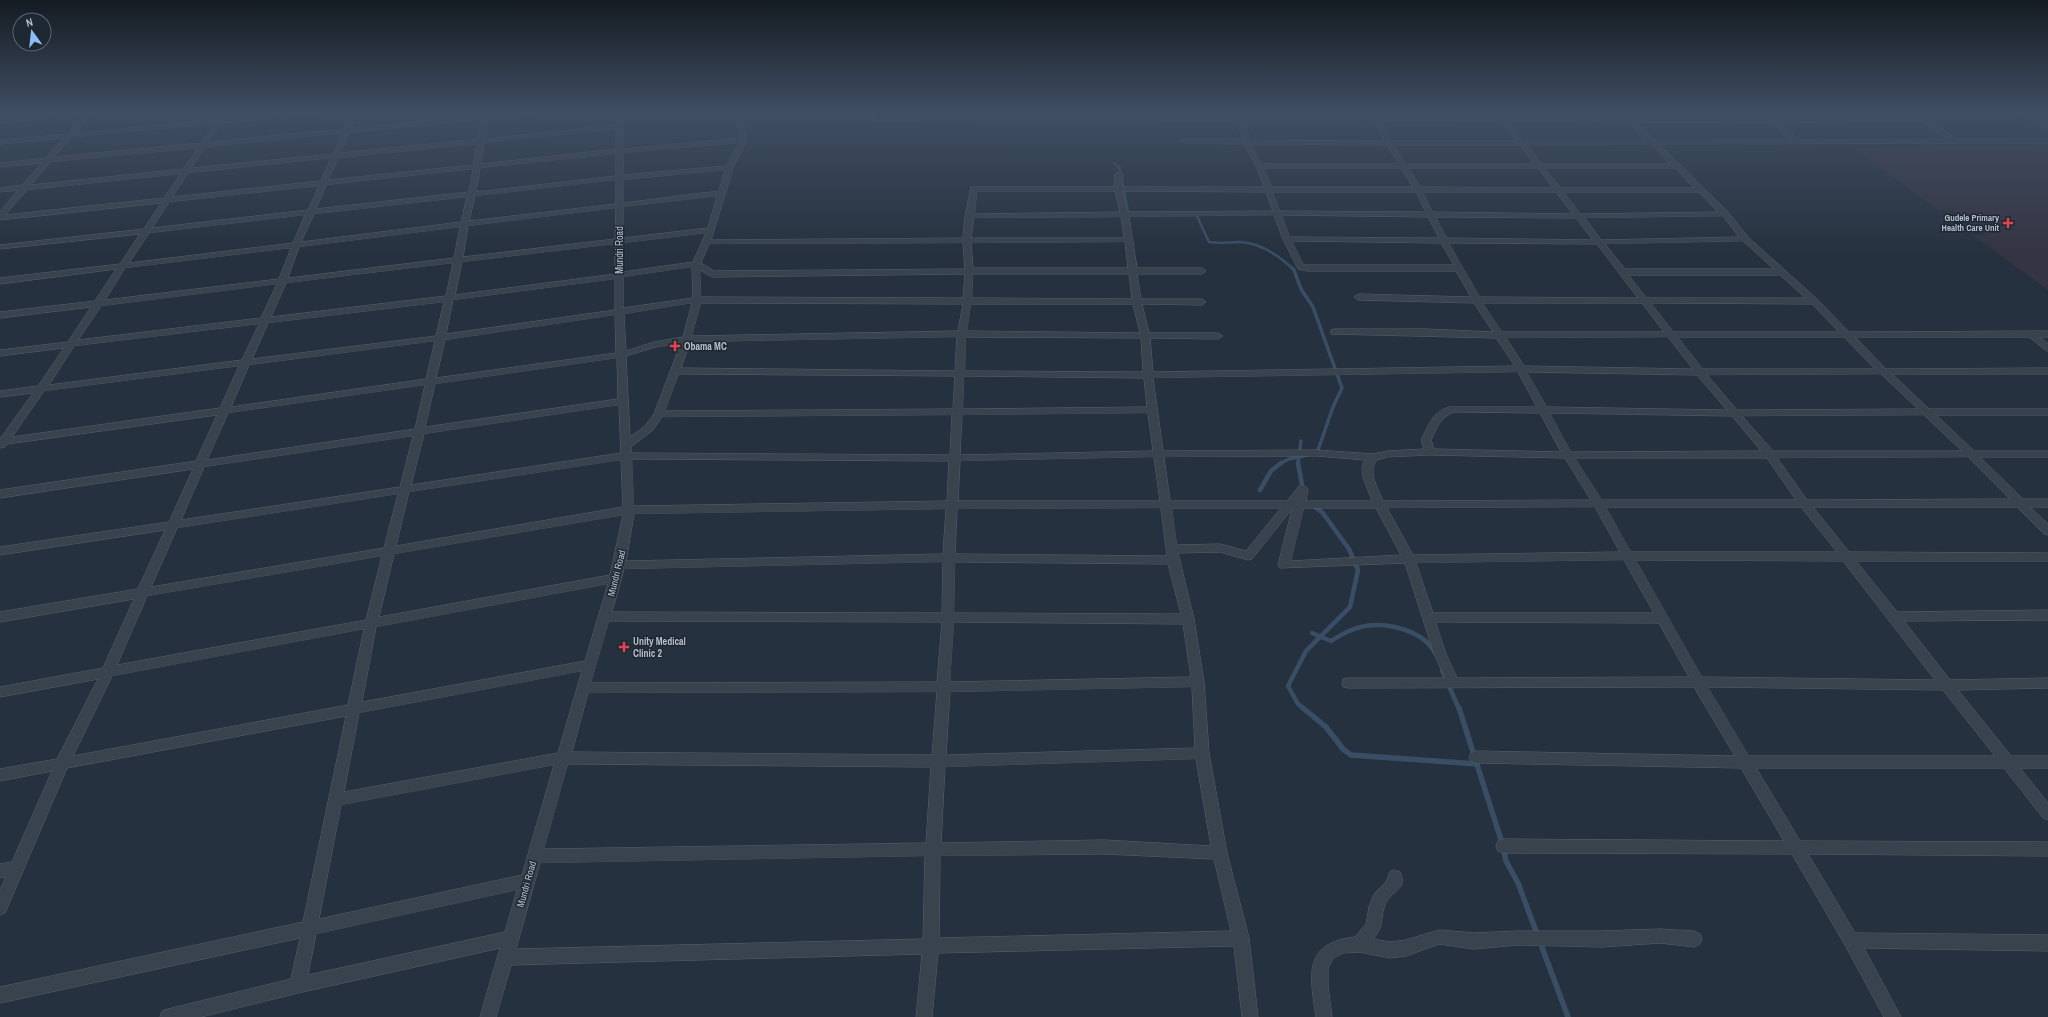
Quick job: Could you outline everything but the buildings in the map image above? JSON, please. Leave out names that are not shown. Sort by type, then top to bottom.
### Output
[{"type":"street","points":[[0,166],[62,159]]},
{"type":"street","points":[[1,444],[72,344],[96,303],[193,159]]},
{"type":"street","points":[[0,190],[297,159]]},
{"type":"street","points":[[0,908],[62,763],[108,672],[142,593],[201,464],[244,363],[282,282],[296,245],[335,159]]},
{"type":"street","points":[[298,985],[371,623],[419,432],[458,261],[464,225],[472,194],[477,159]]},
{"type":"street","points":[[0,217],[535,159]]},
{"type":"street","name":"Mundri Road","points":[[488,1017],[619,566],[630,510],[619,312],[618,178],[619,159]]},
{"type":"street","points":[[626,451],[649,428],[659,414],[675,371],[697,300],[696,264],[704,242],[711,230],[721,193],[734,159]]},
{"type":"street","points":[[1256,159],[1287,239],[1298,263],[1307,268],[1459,268]]},
{"type":"street","points":[[1400,159],[1418,188],[1429,213],[1477,300],[1501,335],[1543,412],[1599,504],[1698,682],[1851,940],[1893,1017]]},
{"type":"street","points":[[1535,159],[1700,372],[1770,455],[1804,504],[2048,814]]},
{"type":"street","points":[[1670,159],[1725,214],[1745,239],[1814,301],[1883,371],[2022,503],[2048,531]]},
{"type":"street","points":[[0,217],[26,188],[47,161]]},
{"type":"street","points":[[1260,166],[1677,166]]},
{"type":"street","points":[[0,247],[671,172],[730,168]]},
{"type":"street","points":[[1119,174],[1118,190],[1125,215],[1137,302],[1145,335],[1148,375],[1172,554],[1188,619],[1198,682],[1202,753],[1220,853],[1241,938],[1250,1017]]},
{"type":"street","points":[[924,1017],[931,944],[933,849],[948,618],[949,558],[953,505],[954,458],[962,334],[968,302],[969,271],[967,241],[974,189],[1118,190],[1418,188],[1558,191],[1700,190]]},
{"type":"street","points":[[0,280],[619,207],[721,193]]},
{"type":"street","points":[[970,216],[1277,213],[1429,213],[1579,216],[1725,214]]},
{"type":"street","points":[[0,316],[96,303],[711,230]]},
{"type":"street","points":[[1287,239],[1443,239],[1598,242],[1745,239]]},
{"type":"street","points":[[704,242],[1129,240]]},
{"type":"street","points":[[0,353],[449,298],[619,276],[696,264],[712,274],[969,271],[1202,271]]},
{"type":"street","points":[[1622,272],[1781,272]]},
{"type":"street","points":[[1358,297],[1477,300],[1643,299],[1814,301]]},
{"type":"street","points":[[0,394],[440,338],[697,300],[1202,302]]},
{"type":"street","points":[[1334,332],[1426,332],[1501,335],[2048,334]]},
{"type":"street","points":[[1,444],[224,410],[621,355],[654,345],[686,339],[962,334],[1218,336]]},
{"type":"street","points":[[2031,334],[2048,349]]},
{"type":"street","points":[[675,371],[1148,375],[1521,370],[1700,372],[2048,371]]},
{"type":"street","points":[[0,494],[623,401]]},
{"type":"street","points":[[1430,452],[1426,440],[1437,416],[1444,411],[1453,409],[1543,412],[1734,413],[2048,412]]},
{"type":"street","points":[[659,414],[1153,410]]},
{"type":"street","points":[[0,551],[405,489],[626,451],[954,458],[1317,453],[1373,457],[1388,454],[1430,452],[1568,455],[2048,454]]},
{"type":"street","points":[[1373,457],[1367,465],[1367,472],[1379,504],[1409,558],[1440,654],[1454,684]]},
{"type":"street","points":[[619,566],[1172,554],[1222,548],[1237,550],[1248,556],[1303,489],[1284,565],[1409,558],[1628,556],[1847,558],[2048,557]]},
{"type":"street","points":[[0,617],[390,552],[630,510],[953,505],[1166,506],[1379,504],[2048,503]]},
{"type":"street","points":[[0,692],[615,578]]},
{"type":"street","points":[[1893,617],[2048,615]]},
{"type":"street","points":[[604,616],[1188,619]]},
{"type":"street","points":[[1428,617],[1663,618]]},
{"type":"street","points":[[0,775],[590,665]]},
{"type":"street","points":[[584,688],[943,687],[1198,682]]},
{"type":"street","points":[[1348,684],[1698,682],[1947,685],[2048,683]]},
{"type":"street","points":[[336,800],[563,758],[939,761],[1202,753]]},
{"type":"street","points":[[1476,757],[1746,762],[2048,762]]},
{"type":"street","points":[[1504,846],[2048,849]]},
{"type":"street","points":[[535,856],[1104,847],[1220,853]]},
{"type":"street","points":[[0,871],[18,868]]},
{"type":"street","points":[[1359,944],[1374,927],[1374,918],[1378,910],[1379,901],[1382,895],[1391,890],[1394,885],[1395,877]]},
{"type":"street","points":[[0,995],[527,881]]},
{"type":"street","points":[[1324,1017],[1320,987],[1320,967],[1327,953],[1341,946],[1359,944],[1390,950],[1406,948],[1439,937],[1474,941],[1518,938],[1602,939],[1660,936],[1694,939]]},
{"type":"street","points":[[168,1017],[298,985],[511,938]]},
{"type":"street","points":[[505,957],[931,944],[1241,938]]},
{"type":"street","points":[[1851,940],[2048,943]]},
{"type":"shaded area","name":"Gudele Primary Health Care Unit","points":[[1870,159],[2048,159],[2048,290],[1972,235],[1986,235],[1951,210],[1938,210]]},
{"type":"waterway","points":[[1114,163],[1119,167],[1128,212],[1133,214]]},
{"type":"waterway","points":[[1194,214],[1196,214],[1209,242],[1240,242],[1262,247],[1275,254],[1292,268]]},
{"type":"waterway","points":[[1292,268],[1301,289],[1313,307],[1342,388],[1333,407],[1317,453],[1299,457]]},
{"type":"waterway","points":[[1299,457],[1301,441]]},
{"type":"waterway","points":[[1281,463],[1299,457]]},
{"type":"waterway","points":[[1298,463],[1299,457]]},
{"type":"waterway","points":[[1260,490],[1271,471],[1281,463]]},
{"type":"waterway","points":[[1298,463],[1303,490]]},
{"type":"waterway","points":[[1312,505],[1322,512],[1349,549],[1358,570],[1350,607],[1320,637]]},
{"type":"waterway","points":[[1320,637],[1331,641],[1356,628],[1384,625],[1414,634],[1430,645],[1435,653]]},
{"type":"waterway","points":[[1312,633],[1320,637]]},
{"type":"waterway","points":[[1304,709],[1298,704],[1288,686],[1306,651],[1320,637]]},
{"type":"waterway","points":[[1442,670],[1459,709]]},
{"type":"waterway","points":[[1303,708],[1326,727],[1343,749],[1351,755],[1477,764]]},
{"type":"waterway","points":[[1459,708],[1477,764]]},
{"type":"waterway","points":[[1477,764],[1503,846],[1506,861],[1518,883],[1568,1017]]},
{"type":"place","name":"Gudele Primary Health Care Unit","points":[[2008,223]]},
{"type":"place","name":"Obama MC","points":[[675,346]]},
{"type":"place","name":"Unity Medical Clinic 2","points":[[624,647]]}]
